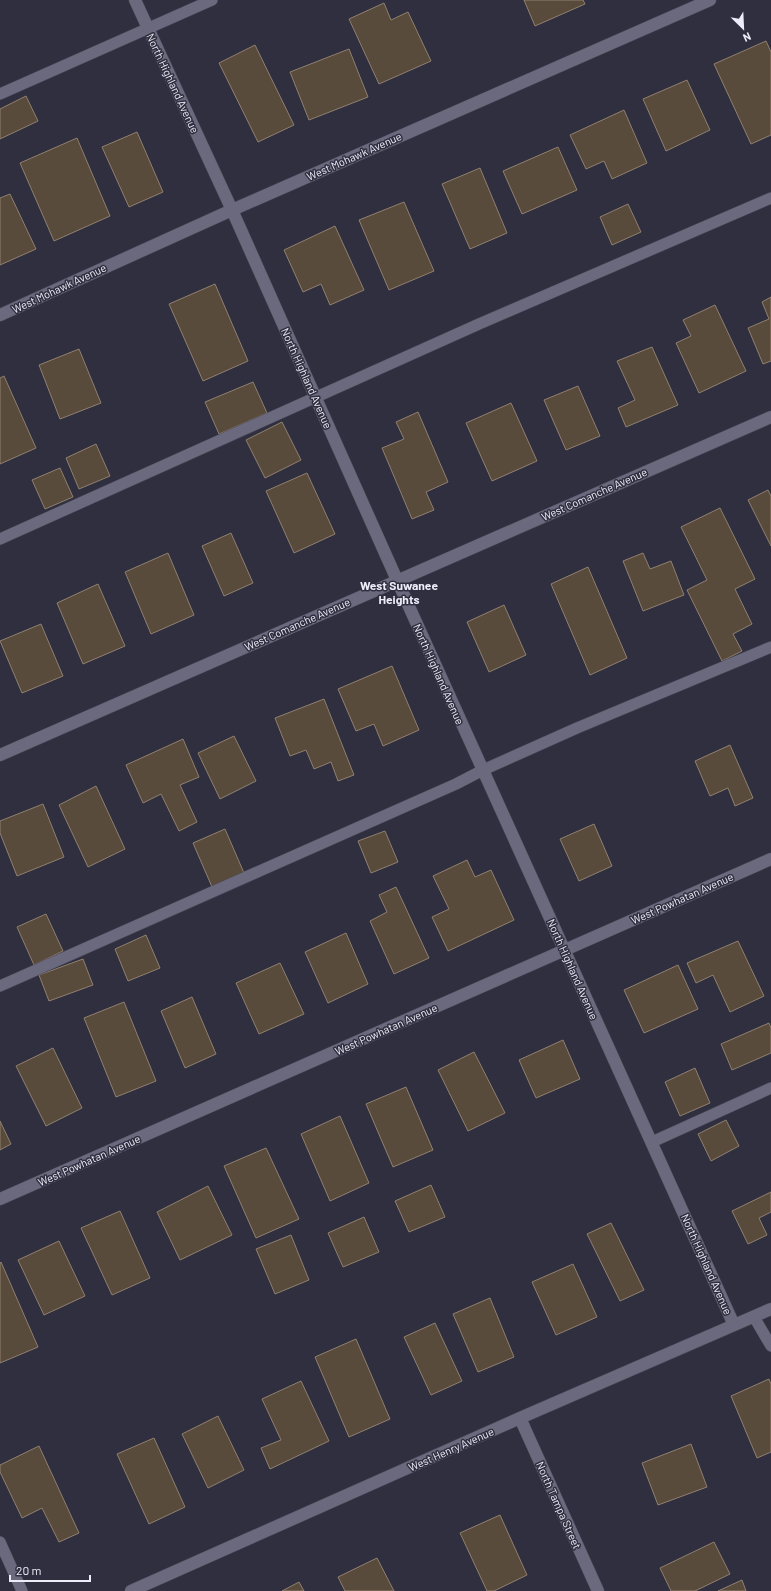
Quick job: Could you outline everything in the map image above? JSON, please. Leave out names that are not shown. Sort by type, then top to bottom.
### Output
[{"type":"street","name":"North Highland Avenue","points":[[135,0],[232,210],[397,580],[734,1325]]},
{"type":"street","name":"West Mohawk Avenue","points":[[0,315],[232,210],[710,0]]},
{"type":"street","name":"West Comanche Avenue","points":[[0,755],[771,417]]},
{"type":"street","name":"West Powhatan Avenue","points":[[0,1199],[771,859]]},
{"type":"street","name":"West Henry Avenue","points":[[131,1591],[520,1418],[771,1309]]},
{"type":"street","name":"North Tampa Street","points":[[520,1418],[598,1591]]},
{"type":"lane","points":[[0,94],[212,0]]},
{"type":"lane","points":[[0,539],[479,324],[771,198]]},
{"type":"lane","points":[[0,986],[449,787],[483,770],[577,728],[771,647]]},
{"type":"lane","points":[[652,1142],[771,1088]]},
{"type":"lane","points":[[754,1316],[771,1346]]},
{"type":"lane","points":[[0,1544],[22,1591]]},
{"type":"building","points":[[524,0],[583,0],[585,4],[535,26]]},
{"type":"building","points":[[384,3],[391,20],[408,12],[431,61],[379,84],[349,19]]},
{"type":"building","points":[[766,41],[771,52],[771,135],[751,144],[714,64]]},
{"type":"building","points":[[255,45],[294,125],[258,142],[219,63]]},
{"type":"building","points":[[349,49],[368,97],[309,120],[290,72]]},
{"type":"building","points":[[687,80],[710,130],[666,151],[643,99]]},
{"type":"building","points":[[26,96],[38,121],[0,139],[0,109]]},
{"type":"building","points":[[624,110],[647,163],[612,179],[604,161],[586,169],[570,135]]},
{"type":"building","points":[[137,132],[163,192],[129,207],[102,147]]},
{"type":"building","points":[[77,138],[110,216],[54,241],[20,163]]},
{"type":"building","points":[[558,147],[577,190],[522,214],[503,171]]},
{"type":"building","points":[[480,168],[507,233],[470,249],[442,184]]},
{"type":"building","points":[[10,194],[36,249],[0,265],[0,198]]},
{"type":"building","points":[[404,202],[434,271],[389,290],[359,220]]},
{"type":"building","points":[[628,204],[641,232],[612,245],[600,217]]},
{"type":"building","points":[[335,226],[364,290],[330,305],[321,284],[303,292],[284,250]]},
{"type":"building","points":[[215,284],[248,361],[203,381],[169,304]]},
{"type":"building","points":[[771,297],[771,361],[763,364],[748,328],[769,319],[762,302]]},
{"type":"building","points":[[715,305],[746,371],[699,393],[676,343],[691,336],[683,320]]},
{"type":"building","points":[[652,347],[678,405],[626,427],[618,408],[635,400],[617,361]]},
{"type":"building","points":[[79,349],[101,403],[60,419],[39,365]]},
{"type":"building","points":[[4,376],[36,448],[0,464],[0,378]]},
{"type":"building","points":[[253,382],[267,413],[219,434],[205,402]]},
{"type":"building","points":[[578,386],[600,436],[566,450],[544,400]]},
{"type":"building","points":[[511,403],[537,461],[492,481],[466,423]]},
{"type":"building","points":[[418,412],[448,482],[426,492],[434,510],[412,519],[382,448],[404,439],[396,422]]},
{"type":"building","points":[[282,422],[301,460],[265,478],[246,440]]},
{"type":"building","points":[[96,444],[110,476],[79,489],[66,458]]},
{"type":"building","points":[[60,468],[73,497],[45,509],[32,480]]},
{"type":"building","points":[[307,473],[335,534],[294,553],[266,491]]},
{"type":"building","points":[[768,490],[771,496],[771,546],[748,500]]},
{"type":"building","points":[[720,508],[755,579],[735,589],[752,624],[733,634],[742,651],[722,661],[687,590],[707,580],[681,527]]},
{"type":"building","points":[[231,533],[253,583],[224,596],[202,546]]},
{"type":"building","points":[[168,553],[194,615],[151,634],[125,572]]},
{"type":"building","points":[[643,553],[650,569],[671,561],[684,595],[643,611],[623,561]]},
{"type":"building","points":[[588,567],[627,658],[590,675],[551,584]]},
{"type":"building","points":[[98,584],[125,646],[83,664],[57,603]]},
{"type":"building","points":[[504,605],[526,655],[489,672],[467,622]]},
{"type":"building","points":[[41,624],[63,676],[22,693],[0,641]]},
{"type":"building","points":[[392,666],[419,730],[383,746],[374,724],[356,731],[338,689]]},
{"type":"building","points":[[324,699],[354,775],[338,781],[331,762],[314,769],[306,750],[290,756],[275,718]]},
{"type":"building","points":[[234,736],[256,781],[220,799],[198,753]]},
{"type":"building","points":[[183,739],[199,777],[180,785],[197,822],[179,831],[161,794],[143,803],[126,765]]},
{"type":"building","points":[[730,745],[753,798],[735,806],[728,788],[710,796],[695,761]]},
{"type":"building","points":[[96,786],[125,849],[88,867],[59,805]]},
{"type":"building","points":[[43,804],[64,857],[17,876],[0,833],[0,821]]},
{"type":"building","points":[[594,824],[612,866],[579,881],[560,839]]},
{"type":"building","points":[[225,829],[244,873],[212,887],[193,843]]},
{"type":"building","points":[[385,831],[398,862],[371,873],[358,841]]},
{"type":"building","points":[[467,860],[475,877],[491,870],[514,920],[448,951],[432,917],[449,909],[433,876]]},
{"type":"building","points":[[396,887],[429,958],[394,974],[370,921],[387,912],[379,895]]},
{"type":"building","points":[[46,914],[63,951],[34,965],[17,927]]},
{"type":"building","points":[[346,933],[368,984],[328,1003],[305,952]]},
{"type":"building","points":[[146,935],[160,968],[128,981],[115,949]]},
{"type":"building","points":[[738,941],[764,996],[730,1012],[713,975],[696,983],[687,963]]},
{"type":"building","points":[[83,959],[93,985],[49,1001],[39,975]]},
{"type":"building","points":[[280,963],[304,1014],[259,1034],[236,983]]},
{"type":"building","points":[[678,965],[698,1009],[644,1033],[624,990]]},
{"type":"building","points":[[192,997],[216,1054],[185,1068],[161,1011]]},
{"type":"building","points":[[124,1002],[156,1081],[116,1097],[84,1018]]},
{"type":"building","points":[[769,1023],[771,1028],[771,1053],[732,1070],[721,1044]]},
{"type":"building","points":[[563,1040],[580,1079],[536,1098],[519,1060]]},
{"type":"building","points":[[53,1048],[82,1108],[46,1126],[16,1066]]},
{"type":"building","points":[[474,1052],[505,1113],[468,1131],[438,1070]]},
{"type":"building","points":[[695,1068],[710,1103],[680,1116],[665,1082]]},
{"type":"building","points":[[406,1087],[433,1150],[393,1167],[366,1104]]},
{"type":"building","points":[[340,1116],[369,1183],[330,1201],[301,1134]]},
{"type":"building","points":[[726,1120],[739,1146],[711,1161],[698,1134]]},
{"type":"building","points":[[0,1121],[11,1144],[0,1150]]},
{"type":"building","points":[[266,1148],[299,1219],[256,1238],[224,1166]]},
{"type":"building","points":[[431,1185],[445,1217],[409,1232],[395,1201]]},
{"type":"building","points":[[208,1186],[232,1235],[180,1260],[157,1212]]},
{"type":"building","points":[[771,1192],[771,1212],[759,1218],[767,1235],[748,1244],[732,1211]]},
{"type":"building","points":[[120,1211],[150,1278],[112,1295],[81,1228]]},
{"type":"building","points":[[364,1217],[379,1252],[343,1267],[328,1233]]},
{"type":"building","points":[[611,1223],[644,1290],[620,1301],[587,1234]]},
{"type":"building","points":[[291,1235],[309,1280],[275,1294],[256,1249]]},
{"type":"building","points":[[59,1241],[85,1296],[44,1315],[18,1260]]},
{"type":"building","points":[[1,1262],[38,1347],[0,1363],[0,1263]]},
{"type":"building","points":[[573,1264],[597,1317],[556,1335],[532,1282]]},
{"type":"building","points":[[490,1298],[514,1357],[478,1372],[453,1314]]},
{"type":"building","points":[[435,1323],[462,1381],[431,1395],[404,1337]]},
{"type":"building","points":[[356,1339],[390,1419],[349,1437],[315,1357]]},
{"type":"building","points":[[769,1379],[771,1384],[771,1452],[757,1458],[731,1396]]},
{"type":"building","points":[[301,1381],[329,1441],[270,1469],[261,1448],[281,1440],[262,1399]]},
{"type":"building","points":[[218,1416],[244,1470],[208,1488],[182,1434]]},
{"type":"building","points":[[154,1438],[185,1507],[149,1524],[117,1454]]},
{"type":"building","points":[[691,1444],[707,1487],[658,1505],[642,1463]]},
{"type":"building","points":[[39,1446],[79,1533],[59,1542],[42,1508],[22,1518],[0,1472],[0,1465]]},
{"type":"building","points":[[500,1515],[527,1575],[494,1591],[487,1591],[460,1533]]},
{"type":"building","points":[[714,1542],[730,1574],[695,1591],[671,1591],[660,1568]]},
{"type":"building","points":[[377,1558],[394,1591],[345,1591],[338,1577]]},
{"type":"building","points":[[742,1580],[746,1591],[718,1591]]},
{"type":"building","points":[[299,1582],[304,1591],[282,1591]]},
{"type":"district","name":"West Suwanee Heights","points":[[399,592]]}]
